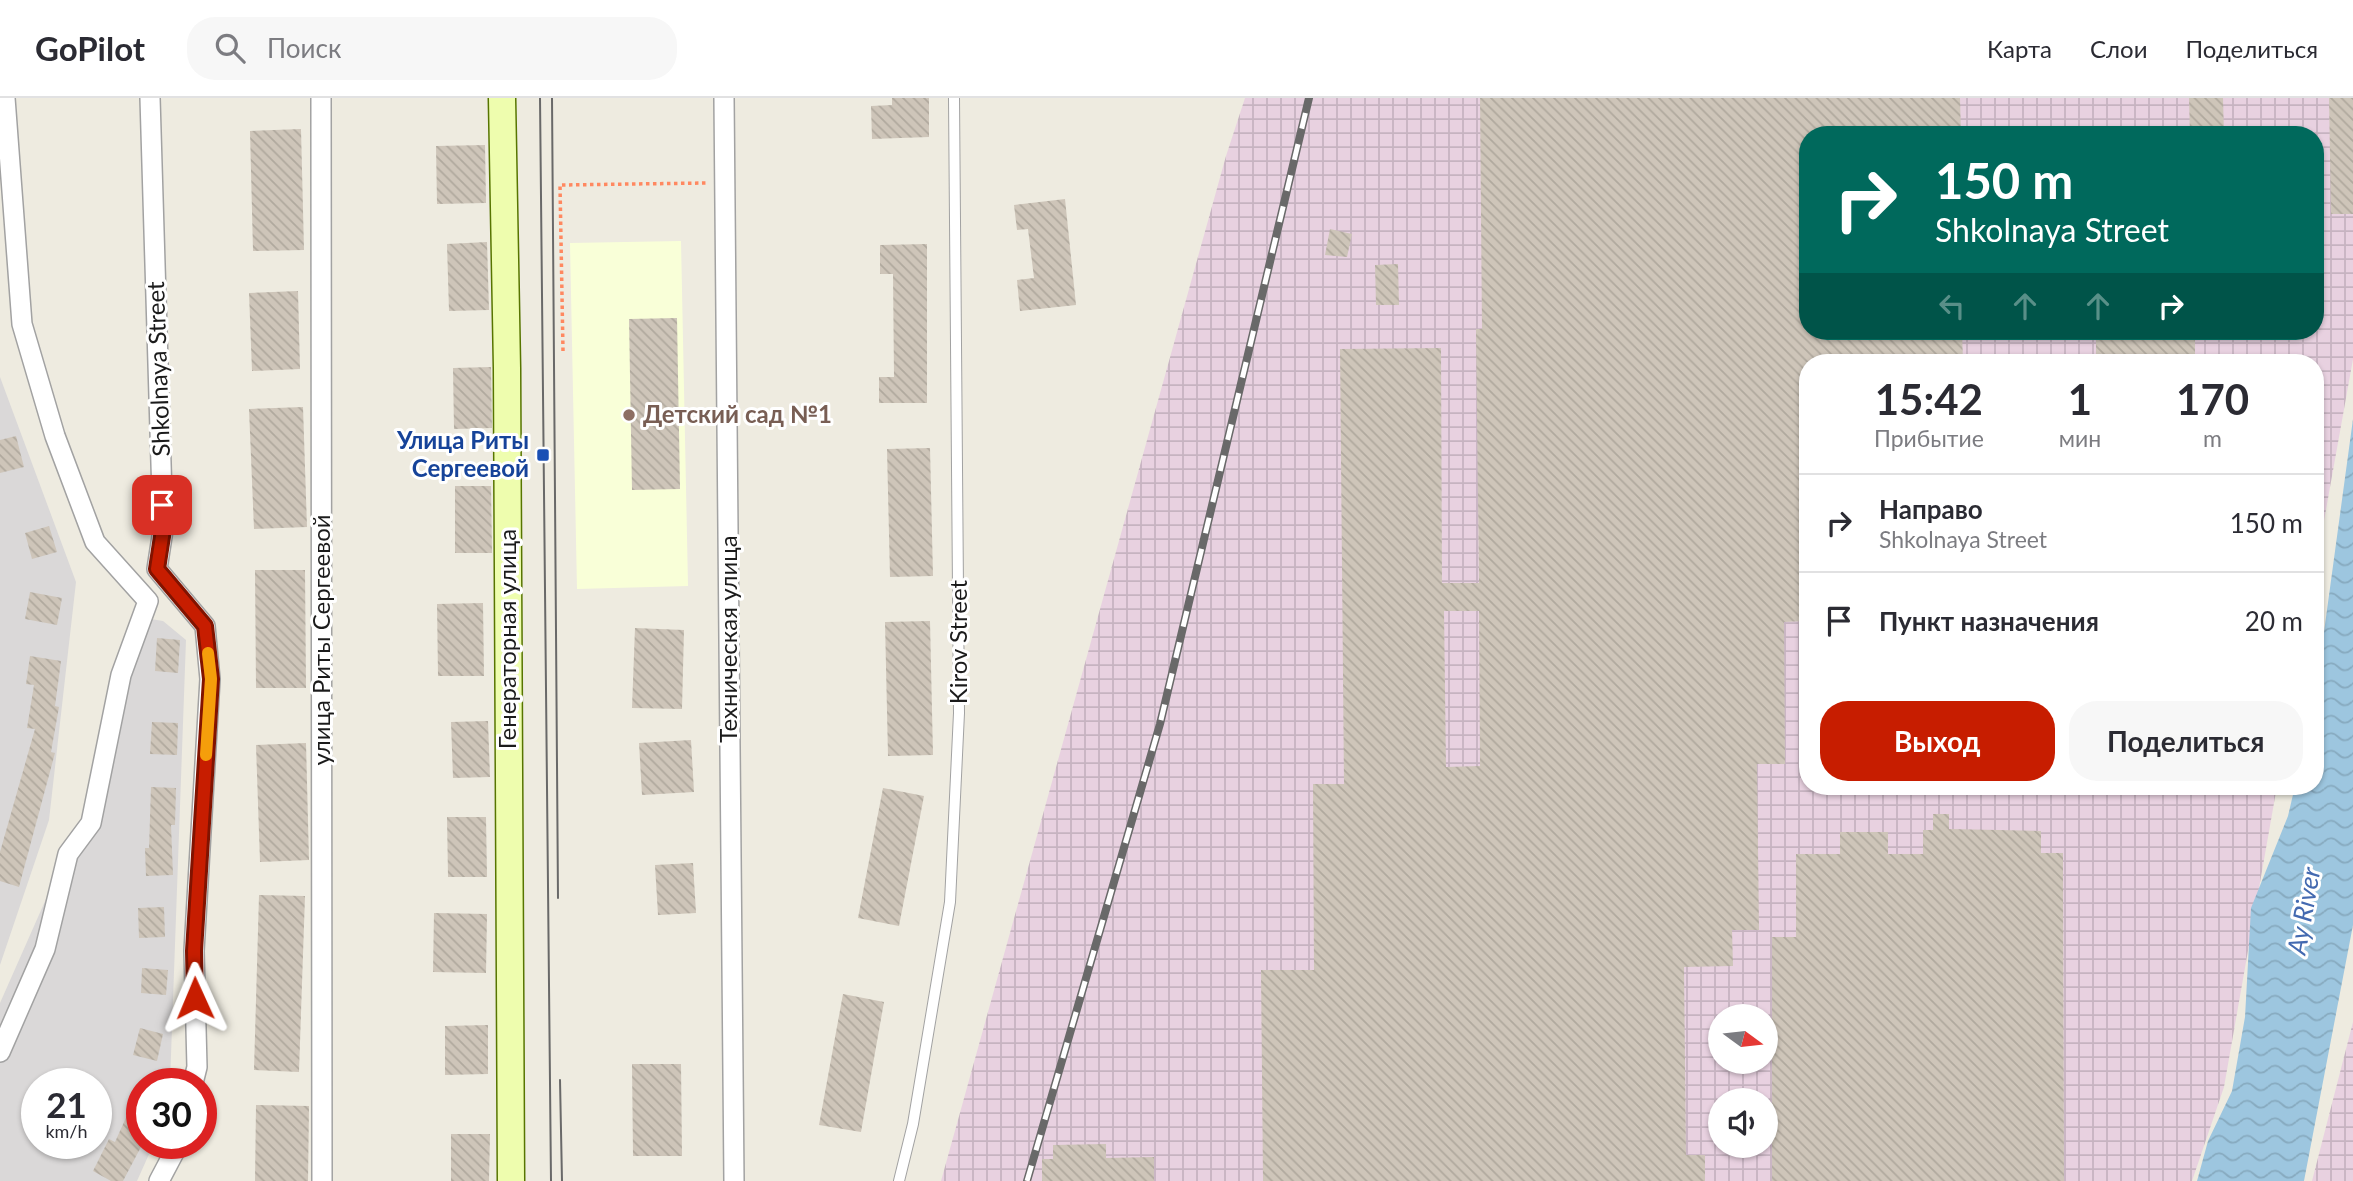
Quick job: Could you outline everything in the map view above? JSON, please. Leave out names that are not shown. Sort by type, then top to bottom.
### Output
[{"type":"main road","name":"Генераторная улица","points":[[502,98],[507,368],[511,1181]]},
{"type":"street","points":[[5,98],[22,324],[55,436],[95,542],[148,601]]},
{"type":"street","name":"Shkolnaya Street","points":[[0,1052],[45,949],[68,854],[91,823],[121,675],[157,569],[163,530],[150,98]]},
{"type":"street","name":"улица Риты Сергеевой","points":[[321,98],[322,1181]]},
{"type":"street","name":"Техническая улица","points":[[724,98],[734,1181]]},
{"type":"street","points":[[157,569],[205,626],[211,679],[194,951],[197,1068]]},
{"type":"street","points":[[159,1181],[171,1159]]},
{"type":"lane","name":"Kirov Street","points":[[899,1181],[913,1124],[950,902],[959,713],[954,98]]},
{"type":"path","points":[[563,351],[559,185],[726,183]]},
{"type":"shaded area","points":[[1245,98],[2353,98],[2353,359],[2324,521],[2324,354],[1799,354],[1799,795],[2275,795],[2224,1087],[2192,1181],[941,1181],[1226,156]]},
{"type":"shaded area","name":"Детский сад №1","points":[[681,241],[688,586],[577,589],[570,243]]},
{"type":"shaded area","points":[[0,377],[76,582],[49,820],[0,965]]},
{"type":"shaded area","points":[[133,616],[163,621],[186,640],[171,1068],[126,1068],[126,1159],[147,1159],[137,1181],[0,1181],[0,1003],[84,813]]},
{"type":"shaded area","points":[[2353,1022],[2353,1181],[2312,1181]]},
{"type":"water","name":"Ay River","points":[[2353,419],[2353,925],[2304,1181],[2197,1181],[2208,1141],[2232,1091],[2245,1017],[2251,908],[2288,816],[2293,795],[2324,795],[2324,632]]},
{"type":"building","points":[[892,98],[929,98],[929,137],[872,139],[871,106],[892,105]]},
{"type":"building","points":[[1480,98],[1960,98],[1961,126],[1799,126],[1799,340],[1962,340],[1963,354],[1799,354],[1799,621],[1784,622],[1785,764],[1757,764],[1759,930],[1732,930],[1733,966],[1684,967],[1686,1155],[1705,1155],[1705,1181],[1263,1181],[1261,970],[1314,970],[1313,784],[1344,784],[1340,349],[1441,348],[1442,583],[1479,583],[1476,329],[1482,329]],"holes":[[[1444,611],[1479,611],[1480,766],[1446,767]]]},
{"type":"building","points":[[2189,98],[2223,98],[2224,126],[2190,126]]},
{"type":"building","points":[[2329,98],[2353,98],[2353,214],[2331,214]]},
{"type":"building","points":[[301,129],[304,250],[253,251],[250,131]]},
{"type":"building","points":[[485,145],[486,203],[437,204],[436,146]]},
{"type":"building","points":[[1065,199],[1076,305],[1020,311],[1017,280],[1034,278],[1028,229],[1017,230],[1014,205]]},
{"type":"building","points":[[1330,229],[1352,234],[1347,257],[1325,255]]},
{"type":"building","points":[[487,242],[489,310],[449,311],[447,244]]},
{"type":"building","points":[[927,244],[927,403],[879,403],[879,377],[894,377],[893,274],[880,274],[880,245]]},
{"type":"building","points":[[1398,264],[1399,305],[1376,305],[1375,265]]},
{"type":"building","points":[[298,291],[300,369],[252,371],[249,293]]},
{"type":"building","name":"Детский сад №1","points":[[677,318],[680,489],[632,490],[629,319]]},
{"type":"building","points":[[2096,340],[2195,340],[2195,354],[2096,354]]},
{"type":"building","points":[[491,367],[492,428],[454,429],[453,368]]},
{"type":"building","points":[[303,407],[307,527],[254,529],[249,409]]},
{"type":"building","points":[[16,436],[24,467],[0,473],[0,440]]},
{"type":"building","points":[[930,448],[933,576],[890,577],[887,449]]},
{"type":"building","points":[[455,486],[491,486],[492,553],[455,553]]},
{"type":"building","points":[[49,526],[57,552],[32,559],[25,533]]},
{"type":"building","points":[[255,570],[305,570],[306,688],[256,688]]},
{"type":"building","points":[[30,592],[62,598],[57,625],[25,619]]},
{"type":"building","points":[[483,603],[484,676],[438,676],[437,604]]},
{"type":"building","points":[[930,621],[933,755],[888,756],[885,622]]},
{"type":"building","points":[[635,628],[684,630],[682,709],[632,708]]},
{"type":"building","points":[[157,638],[180,640],[178,673],[155,671]]},
{"type":"building","points":[[30,656],[61,661],[55,706],[59,707],[51,752],[55,753],[19,887],[0,881],[0,852],[35,729],[27,728],[34,685],[26,684]]},
{"type":"building","points":[[488,721],[490,777],[453,778],[451,722]]},
{"type":"building","points":[[152,722],[178,723],[177,755],[150,754]]},
{"type":"building","points":[[691,740],[694,792],[642,795],[639,743]]},
{"type":"building","points":[[306,743],[309,860],[260,862],[256,745]]},
{"type":"building","points":[[151,787],[176,788],[175,825],[171,825],[173,875],[146,876],[145,848],[149,848]]},
{"type":"building","points":[[883,788],[924,796],[899,926],[858,918]]},
{"type":"building","points":[[1933,814],[1949,814],[1949,829],[2041,831],[2041,853],[2063,853],[2064,1181],[1772,1181],[1772,1158],[1778,1158],[1778,1088],[1772,1088],[1772,1074],[1778,1074],[1778,1004],[1772,1004],[1772,937],[1796,937],[1796,854],[1840,854],[1840,832],[1888,832],[1888,854],[1923,854],[1923,830],[1933,830]]},
{"type":"building","points":[[447,817],[486,817],[487,877],[448,877]]},
{"type":"building","points":[[693,863],[696,913],[658,915],[655,865]]},
{"type":"building","points":[[259,895],[305,896],[299,1072],[254,1070]]},
{"type":"building","points":[[164,907],[165,937],[139,938],[138,908]]},
{"type":"building","points":[[434,913],[487,914],[486,973],[433,972]]},
{"type":"building","points":[[142,968],[168,970],[166,995],[141,993]]},
{"type":"building","points":[[843,994],[884,1002],[861,1132],[819,1125]]},
{"type":"building","points":[[488,1025],[488,1074],[445,1075],[445,1026]]},
{"type":"building","points":[[140,1028],[163,1034],[157,1061],[133,1055]]},
{"type":"building","points":[[632,1064],[681,1064],[682,1156],[633,1156]]},
{"type":"building","points":[[256,1105],[309,1106],[308,1181],[255,1181]]},
{"type":"building","points":[[126,1118],[126,1159],[135,1159],[123,1181],[111,1181],[93,1171],[99,1159],[112,1159],[112,1140],[115,1142]]},
{"type":"building","points":[[451,1134],[490,1134],[489,1181],[451,1181]]},
{"type":"building","points":[[1106,1144],[1106,1158],[1154,1157],[1154,1181],[1042,1181],[1042,1159],[1053,1159],[1053,1145]]},
{"type":"tram line","points":[[540,98],[551,1181]]},
{"type":"tram line","points":[[552,98],[558,898]]},
{"type":"tram line","points":[[560,1080],[562,1181]]},
{"type":"railway","points":[[1027,1181],[1160,724],[1309,98]]},
{"type":"slow traffic","points":[[206,755],[211,679],[208,653]]},
{"type":"place","name":"Детский сад №1","points":[[629,415]]},
{"type":"place","name":"Улица Риты Сергеевой","points":[[543,455]]},
{"type":"route","points":[[162,505],[163,530],[157,569],[205,626],[211,679],[194,951],[195,998]]}]
